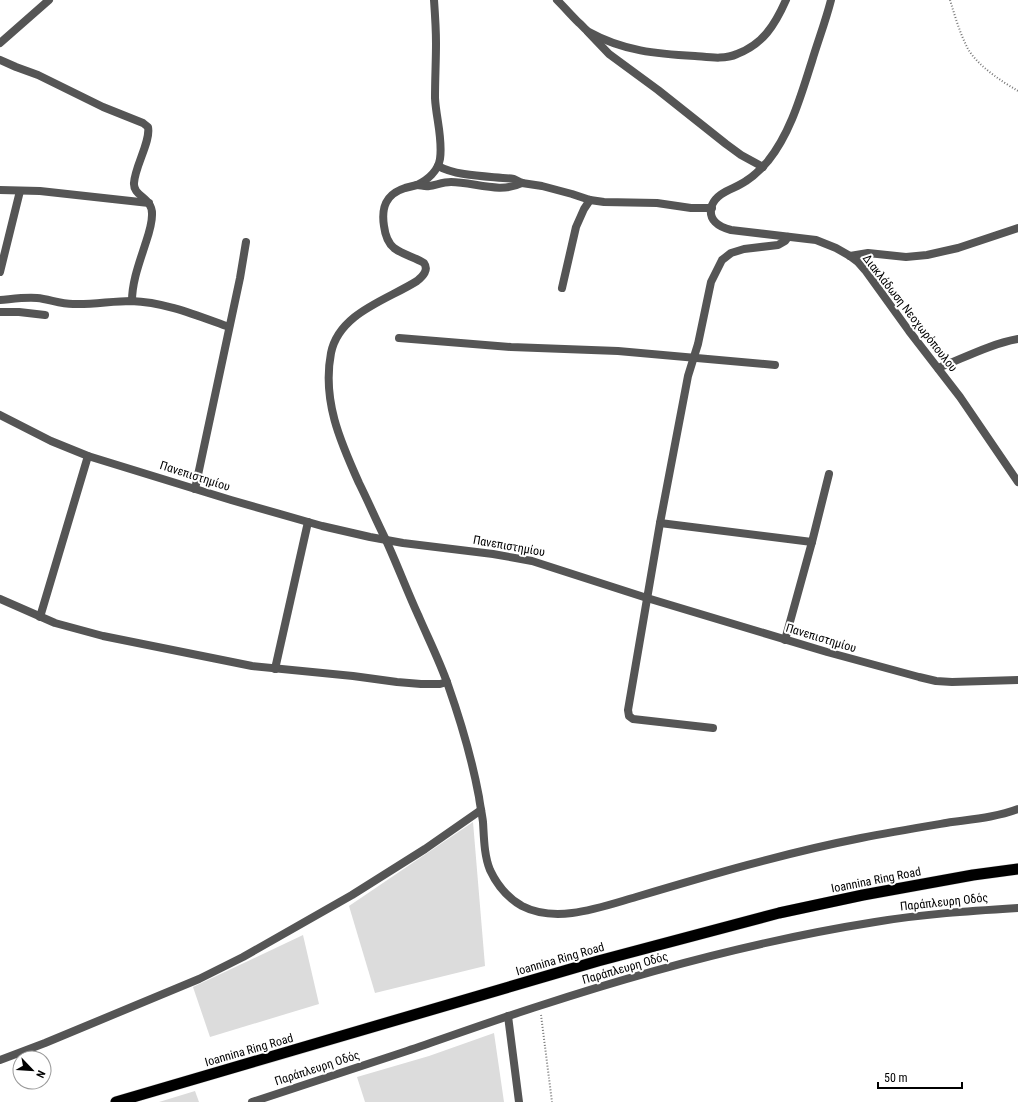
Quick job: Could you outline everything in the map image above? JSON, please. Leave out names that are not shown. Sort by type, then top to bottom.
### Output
[{"type":"highway","name":"Ioannina Ring Road","points":[[116,1102],[598,961],[779,913],[863,895],[973,875],[1018,869]]},
{"type":"street","points":[[0,43],[49,0]]},
{"type":"street","points":[[434,0],[436,42],[435,96],[440,142],[440,159],[438,166],[430,176],[416,185],[399,190],[390,196],[386,201],[383,212],[383,223],[390,244],[396,249],[424,263],[426,266],[425,272],[418,281],[364,311],[346,325],[333,345],[329,372],[329,391],[333,419],[349,460],[447,682],[462,727],[477,787],[487,861],[494,878],[510,897],[521,905],[543,913],[559,914],[588,910],[758,862],[827,845],[909,829],[993,816],[1018,808]]},
{"type":"street","points":[[557,0],[609,54],[658,90],[726,144],[741,155],[763,167]]},
{"type":"street","points":[[588,32],[623,46],[645,52],[706,57],[730,57],[747,49],[763,37],[776,21],[786,0]]},
{"type":"street","points":[[438,166],[457,173],[514,179],[590,200],[611,203],[657,204],[691,208],[712,208],[715,200],[720,195],[748,180],[763,167],[777,148],[789,126],[831,0]]},
{"type":"street","points":[[0,60],[38,75],[103,107],[147,126],[148,134],[138,163],[134,184],[136,191],[149,202],[152,210],[152,221],[134,280],[132,301]]},
{"type":"street","points":[[416,185],[428,186],[451,182],[498,187],[514,186],[522,182]]},
{"type":"street","points":[[0,190],[40,191],[149,202]]},
{"type":"street","points":[[0,272],[20,191]]},
{"type":"street","points":[[562,288],[578,223],[590,200]]},
{"type":"street","name":"Διακλάδωση Νεοχωρόπουλου","points":[[712,208],[714,221],[723,228],[743,232],[816,240],[836,248],[858,262],[963,402],[1018,482]]},
{"type":"street","points":[[850,256],[868,253],[906,257],[927,255],[958,248],[1018,228]]},
{"type":"street","points":[[713,728],[633,719],[629,716],[628,710],[660,523],[688,376],[700,336],[711,282],[722,260],[726,256],[737,250],[778,245],[785,241],[788,236]]},
{"type":"street","points":[[195,488],[240,278],[246,242]]},
{"type":"street","points":[[0,300],[36,298],[73,304],[132,301],[150,303],[168,307],[229,327]]},
{"type":"street","points":[[0,312],[19,312],[45,315]]},
{"type":"street","points":[[399,338],[511,347],[618,351],[775,365]]},
{"type":"street","points":[[938,368],[993,346],[1018,339]]},
{"type":"street","name":"Πανεπιστημίου","points":[[0,415],[46,438],[88,456],[308,522],[385,540],[493,554],[532,561],[647,598],[881,668],[936,680],[967,682],[1018,680]]},
{"type":"street","points":[[40,617],[88,456]]},
{"type":"street","points":[[785,640],[829,474]]},
{"type":"street","points":[[275,669],[308,522]]},
{"type":"street","points":[[660,523],[812,542]]},
{"type":"street","points":[[0,599],[64,626],[103,636],[252,666],[421,684],[440,684],[447,682]]},
{"type":"street","points":[[0,1060],[85,1027],[199,979],[254,951],[352,895],[425,849],[481,810]]},
{"type":"street","name":"Παράπλευρη Οδός","points":[[252,1102],[540,1005],[681,964],[756,945],[884,921],[930,915],[1018,908]]},
{"type":"street","points":[[508,1016],[519,1102]]},
{"type":"path","points":[[950,0],[963,39],[969,51],[978,62],[991,73],[1004,83],[1018,90]]},
{"type":"path","points":[[540,1005],[552,1102]]},
{"type":"shaded area","points":[[473,822],[485,966],[375,993],[349,906]]},
{"type":"shaded area","points":[[303,935],[319,1004],[210,1037],[193,987]]},
{"type":"shaded area","points":[[494,1033],[504,1102],[365,1102],[357,1077],[429,1056]]},
{"type":"shaded area","points":[[195,1091],[199,1102],[159,1102]]}]
